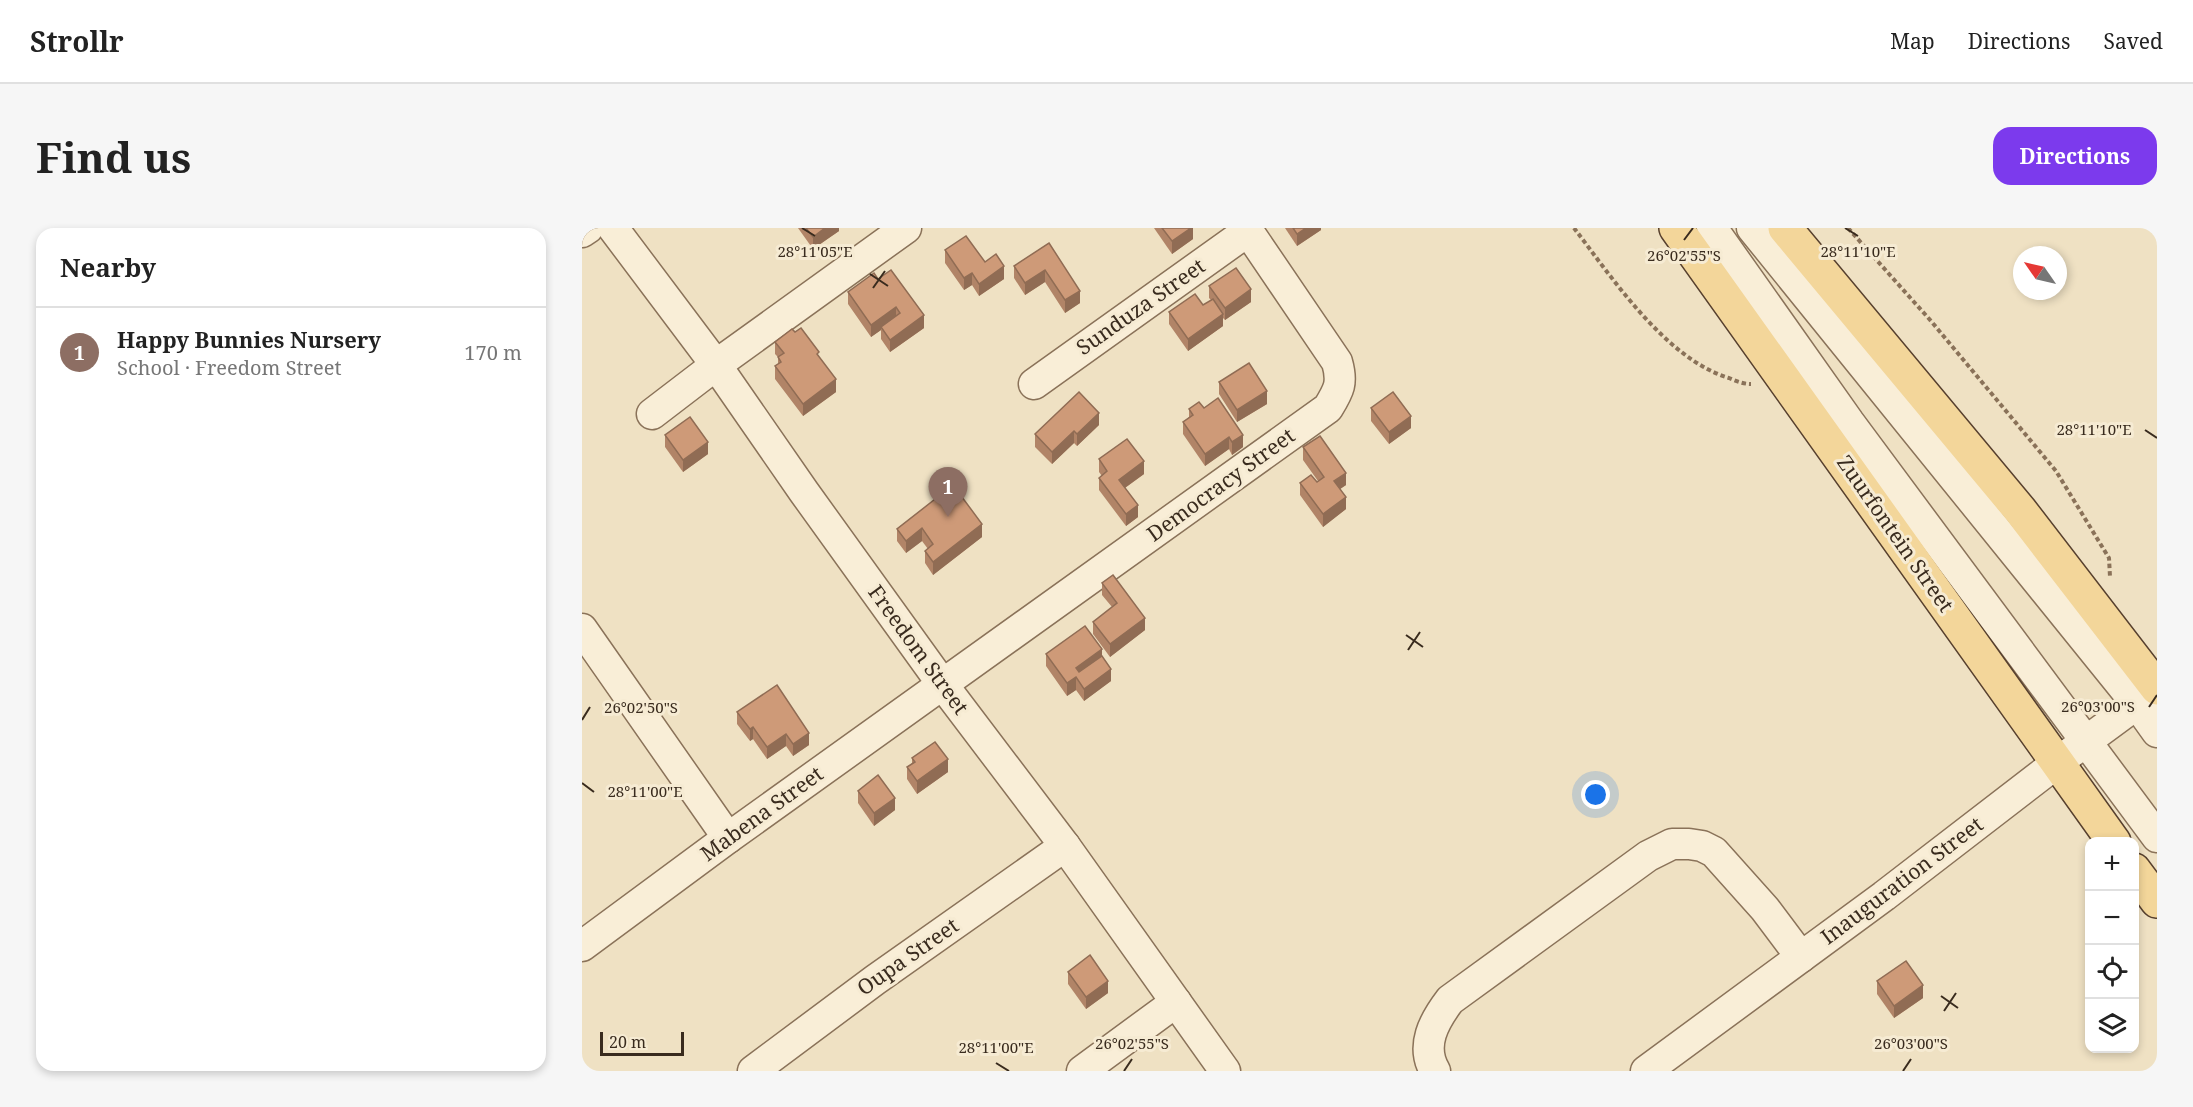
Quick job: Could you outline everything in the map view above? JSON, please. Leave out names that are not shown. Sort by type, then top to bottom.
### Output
[{"type":"main road","name":"Zuurfontein Street","points":[[1676,228],[2110,837]]},
{"type":"main road","points":[[1785,228],[2020,510],[2150,694]]},
{"type":"main road","points":[[2139,877],[2157,901]]},
{"type":"street","points":[[582,232],[588,228]]},
{"type":"street","name":"Freedom Street","points":[[613,228],[716,365],[943,685],[1065,846],[1225,1071]]},
{"type":"street","points":[[652,414],[906,228]]},
{"type":"street","points":[[1712,228],[1849,422],[2157,837]]},
{"type":"street","points":[[1752,228],[2150,694],[2157,732]]},
{"type":"street","name":"Sunduza Street","points":[[1034,384],[1247,230]]},
{"type":"street","name":"Democracy Street","points":[[943,685],[1328,408],[1340,386],[1341,376],[1337,362],[1247,230]]},
{"type":"street","points":[[582,629],[728,838]]},
{"type":"street","name":"Mabena Street","points":[[582,946],[728,838],[943,685]]},
{"type":"street","name":"Inauguration Street","points":[[1646,1071],[1884,896],[2150,694]]},
{"type":"street","points":[[1436,1071],[1429,1061],[1428,1041],[1435,1020],[1450,1000],[1648,856],[1672,844],[1702,846],[1714,852],[1765,909],[1801,957]]},
{"type":"street","name":"Oupa Street","points":[[753,1071],[875,980],[1065,846]]},
{"type":"street","points":[[1082,1071],[1176,1002]]},
{"type":"path","points":[[1574,228],[1640,311],[1678,351],[1716,375],[1748,384],[1786,381]]},
{"type":"path","points":[[1848,228],[1931,321],[2056,471],[2109,558],[2111,580]]},
{"type":"building","points":[[806,228],[825,228],[813,237]]},
{"type":"building","points":[[1162,228],[1191,228],[1172,241]]},
{"type":"building","points":[[1293,228],[1306,228],[1297,234]]},
{"type":"building","points":[[966,236],[985,262],[996,254],[1004,266],[979,284],[972,273],[964,278],[945,250]]},
{"type":"building","points":[[1049,243],[1080,291],[1065,300],[1045,270],[1025,283],[1014,266]]},
{"type":"building","points":[[1236,268],[1251,289],[1225,308],[1209,286]]},
{"type":"building","points":[[891,270],[924,315],[890,340],[881,327],[900,313],[896,307],[871,325],[848,292],[874,273],[878,279]]},
{"type":"building","points":[[1195,294],[1203,305],[1213,299],[1223,314],[1188,339],[1169,312]]},
{"type":"building","points":[[801,328],[836,379],[803,404],[775,366],[781,362],[778,357],[784,353],[775,342],[792,329],[795,332]]},
{"type":"building","points":[[1249,363],[1267,391],[1237,410],[1219,382]]},
{"type":"building","points":[[1079,392],[1099,413],[1077,434],[1074,431],[1052,452],[1035,434]]},
{"type":"building","points":[[1393,392],[1411,416],[1389,432],[1371,408]]},
{"type":"building","points":[[1218,398],[1243,435],[1232,442],[1229,437],[1205,454],[1183,422],[1193,415],[1189,409],[1199,402],[1204,408]]},
{"type":"building","points":[[690,417],[708,442],[683,460],[665,435]]},
{"type":"building","points":[[1320,436],[1346,473],[1334,481],[1346,497],[1323,514],[1300,483],[1311,475],[1317,482],[1324,477],[1303,447]]},
{"type":"building","points":[[1127,439],[1144,461],[1119,480],[1138,505],[1126,514],[1099,478],[1107,471],[1099,459]]},
{"type":"building","points":[[953,485],[982,524],[933,562],[925,551],[933,544],[922,528],[906,541],[897,529]]},
{"type":"building","points":[[1113,575],[1145,618],[1110,644],[1093,622],[1117,603],[1102,583]]},
{"type":"building","points":[[1085,626],[1102,649],[1076,668],[1079,672],[1102,656],[1111,669],[1084,689],[1076,677],[1067,683],[1046,654]]},
{"type":"building","points":[[777,685],[809,733],[793,744],[786,734],[767,747],[753,727],[750,729],[737,712]]},
{"type":"building","points":[[935,742],[948,759],[917,781],[907,767],[915,762],[912,758]]},
{"type":"building","points":[[878,775],[895,798],[874,813],[858,791]]},
{"type":"building","points":[[1090,955],[1108,981],[1086,997],[1068,972]]},
{"type":"building","points":[[1906,961],[1923,985],[1894,1006],[1877,981]]},
{"type":"place","name":"Happy Bunnies Nursery","points":[[948,517]]}]
